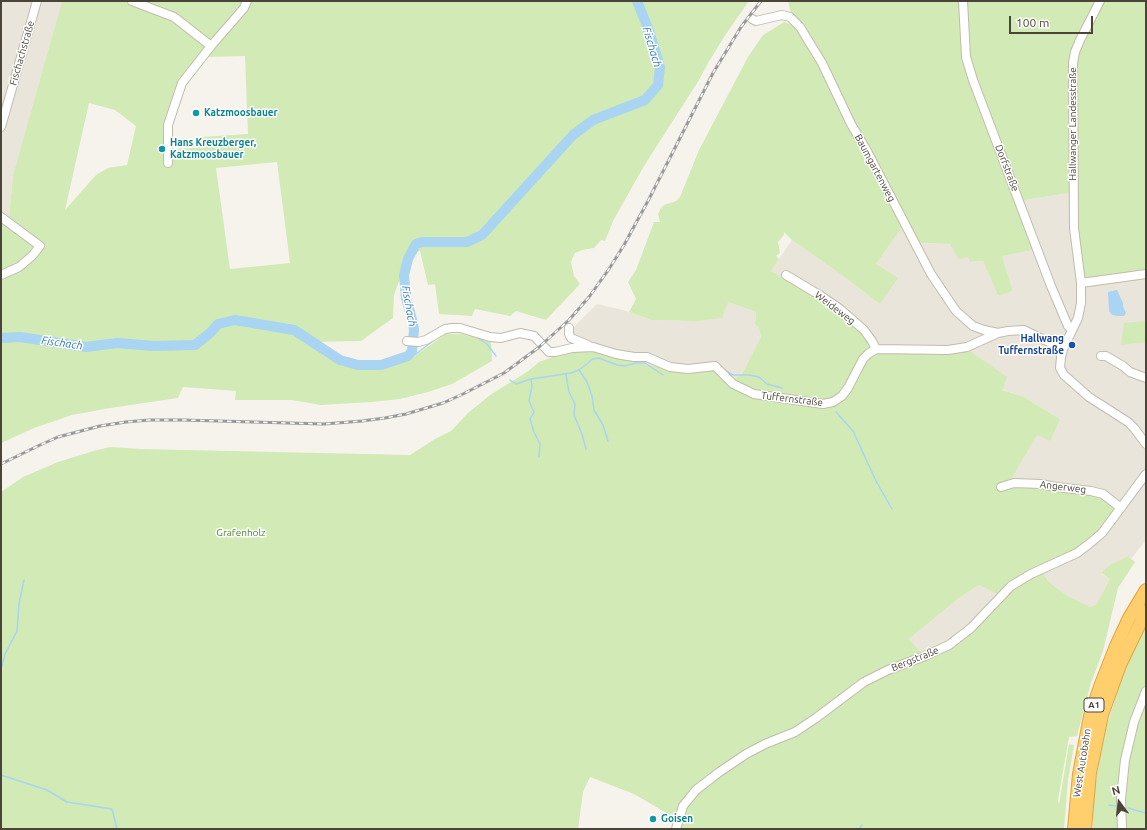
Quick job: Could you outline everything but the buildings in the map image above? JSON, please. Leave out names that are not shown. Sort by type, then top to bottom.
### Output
[{"type":"highway","name":"West Autobahn","points":[[1074,829],[1081,761],[1092,709],[1116,646],[1129,618],[1146,590]]},
{"type":"highway","name":"West Autobahn","points":[[1085,829],[1090,773],[1102,716],[1111,685],[1146,611]]},
{"type":"street","name":"Fischachstraße","points":[[1,127],[37,1]]},
{"type":"street","points":[[132,1],[174,17],[211,46]]},
{"type":"street","points":[[168,163],[167,131],[178,91],[186,77],[244,8],[247,1]]},
{"type":"street","name":"Dorfstraße","points":[[963,1],[966,57],[973,80],[1051,286],[1068,326],[1072,329]]},
{"type":"street","name":"Hallwanger Landesstraße","points":[[1081,284],[1074,228],[1073,63],[1075,52],[1080,40],[1100,1]]},
{"type":"street","name":"Baumgartenweg","points":[[752,19],[756,21],[782,15],[790,17],[800,27],[822,63],[851,124],[868,151],[931,274],[956,311],[973,326],[998,333]]},
{"type":"street","points":[[1,217],[40,246],[32,256],[18,267],[1,275]]},
{"type":"street","points":[[1146,274],[1081,284],[1081,303],[1078,318],[1063,349],[1060,364],[1061,371],[1064,375],[1089,397],[1128,422],[1146,444]]},
{"type":"street","name":"Weideweg","points":[[786,275],[840,309],[864,330],[876,349]]},
{"type":"street","name":"Tuffernstraße","points":[[407,341],[418,342],[426,340],[445,329],[452,328],[460,328],[490,337],[501,338],[516,333],[526,334],[534,336],[549,352],[593,346],[616,354],[634,357],[647,357],[670,367],[688,369],[715,366],[733,384],[754,394],[823,404],[833,402],[842,396],[848,388],[863,359],[876,349]]},
{"type":"street","points":[[569,328],[571,338],[593,346]]},
{"type":"street","points":[[876,349],[948,350],[967,346],[998,333],[1024,330],[1063,349]]},
{"type":"street","points":[[1101,356],[1106,356],[1130,372],[1146,378]]},
{"type":"street","name":"Bergstraße","points":[[676,829],[683,806],[696,790],[746,754],[765,744],[795,732],[864,682],[888,670],[949,645],[971,628],[1011,586],[1031,574],[1077,553],[1089,544],[1102,533],[1146,474]]},
{"type":"street","name":"Angerweg","points":[[1001,487],[1014,483],[1041,484],[1091,491],[1103,494],[1121,508]]},
{"type":"street","points":[[1122,829],[1121,799],[1125,760],[1134,722],[1146,691]]},
{"type":"shaded area","points":[[1,1],[62,1],[13,175],[8,228],[1,222]]},
{"type":"shaded area","points":[[1075,192],[1146,271],[1146,540],[1131,559],[1127,556],[1111,564],[1101,574],[1110,579],[1096,606],[1089,607],[1068,596],[1050,583],[1041,571],[1012,478],[1037,434],[1060,419],[1022,396],[883,352],[771,271],[792,240],[880,304],[876,264],[906,222],[918,243],[950,244],[968,256],[970,262],[983,261],[998,296],[1013,291],[1002,256],[1018,201]]},
{"type":"shaded area","points":[[728,302],[756,312],[755,324],[759,328],[761,337],[742,374],[732,380],[687,373],[612,357],[575,338],[572,329],[597,304],[623,310],[651,320],[695,321]]},
{"type":"shaded area","points":[[979,585],[999,595],[960,633],[940,647],[923,654],[909,639],[959,598]]},
{"type":"green space","points":[[62,1],[749,1],[726,34],[699,80],[644,166],[613,221],[605,241],[601,240],[594,248],[575,253],[571,262],[574,276],[580,284],[546,320],[516,311],[510,316],[475,309],[472,316],[439,314],[435,284],[428,285],[420,251],[409,254],[394,295],[393,318],[361,341],[304,342],[359,366],[382,368],[409,360],[446,334],[461,334],[491,342],[492,361],[452,384],[400,399],[321,405],[292,400],[235,400],[236,391],[183,387],[178,398],[72,415],[34,428],[1,443],[1,222],[8,228],[13,175]],"holes":[[[245,56],[248,134],[202,137],[197,148],[171,149],[170,129],[183,84],[205,57]],[[89,103],[115,110],[136,126],[127,165],[108,168],[96,175],[65,210]],[[277,162],[290,263],[230,269],[216,168]]]},
{"type":"green space","name":"Grafenholz","points":[[788,1],[1146,1],[1146,271],[1095,278],[1086,277],[1082,270],[1075,192],[1018,201],[1036,249],[1002,256],[1013,291],[998,296],[983,261],[970,262],[968,257],[959,259],[950,244],[918,243],[906,222],[876,264],[898,278],[880,304],[792,240],[784,232],[784,235],[778,242],[780,253],[776,256],[779,259],[771,271],[830,304],[860,330],[872,348],[967,349],[1007,377],[1002,390],[1022,396],[1060,419],[1050,441],[1037,435],[1012,478],[1015,486],[1099,494],[1117,510],[1098,532],[1080,547],[999,595],[979,585],[959,598],[909,639],[923,654],[884,669],[814,717],[702,784],[675,818],[634,794],[590,777],[583,792],[578,829],[1,829],[1,492],[23,477],[58,462],[110,447],[410,455],[451,431],[468,413],[490,395],[527,372],[539,362],[563,353],[588,350],[612,357],[687,373],[713,369],[732,380],[742,374],[761,337],[759,328],[755,324],[756,312],[728,302],[722,318],[695,321],[651,320],[629,312],[636,299],[628,282],[636,270],[654,222],[660,222],[658,214],[661,208],[664,205],[676,201],[680,197],[699,150],[748,57],[763,35],[784,22],[794,26],[794,18]]},
{"type":"green space","points":[[1146,321],[1146,342],[1121,345],[1124,323]]},
{"type":"green space","points":[[1127,556],[1135,562],[1118,588],[1103,651],[1091,683],[1077,736],[1069,737],[1058,800],[1059,805],[1069,744],[1074,745],[1068,781],[1064,829],[678,829],[685,811],[697,794],[738,763],[873,679],[934,655],[1010,590],[1041,571],[1050,583],[1068,596],[1090,607],[1096,605],[1110,579],[1101,573],[1111,564]]},
{"type":"green space","points":[[1146,626],[1146,829],[1093,829],[1093,801],[1107,725],[1125,668]]},
{"type":"water","points":[[1117,290],[1126,313],[1124,316],[1112,315],[1109,311],[1108,292]]},
{"type":"waterway","name":"Fischach","points":[[1,338],[20,337],[86,347],[117,343],[154,346],[195,345],[218,324],[235,320],[294,330],[340,360],[358,365],[381,365],[408,356],[412,351],[414,330],[406,298],[404,275],[408,259],[416,244],[422,242],[467,242],[482,235],[573,135],[593,120],[645,100],[658,85],[660,67],[649,31],[637,1]]},
{"type":"waterway","points":[[475,336],[487,344],[496,356]]},
{"type":"waterway","points":[[408,356],[416,354],[434,340]]},
{"type":"waterway","points":[[510,380],[516,384],[531,379],[571,373],[579,370],[593,359],[599,358],[617,365],[625,366],[636,363],[645,363],[663,375]]},
{"type":"waterway","points":[[579,370],[587,382],[592,396],[594,410],[603,425],[608,441]]},
{"type":"waterway","points":[[726,371],[733,375],[749,375],[759,377],[767,384],[782,388]]},
{"type":"waterway","points":[[566,375],[569,392],[575,404],[574,415],[582,434],[586,449]]},
{"type":"waterway","points":[[531,379],[532,386],[529,401],[534,412],[530,419],[540,444],[539,457]]},
{"type":"waterway","points":[[836,412],[853,431],[876,481],[892,509]]},
{"type":"waterway","points":[[1,669],[5,654],[17,631],[19,604],[24,580]]},
{"type":"waterway","points":[[1,775],[47,790],[67,802],[112,809],[117,829]]},
{"type":"waterway","points":[[1109,805],[1116,806]]},
{"type":"waterway","points":[[1128,808],[1146,813]]},
{"type":"waterway","points":[[859,829],[862,825]]},
{"type":"railway","points":[[1,464],[58,437],[100,426],[126,422],[183,420],[324,424],[385,418],[406,414],[443,403],[504,373],[538,348],[569,320],[589,297],[609,269],[649,199],[713,73],[741,27],[761,1]]},
{"type":"place","name":"Katzmoosbauer","points":[[196,113]]},
{"type":"place","name":"Hans Kreuzberger, Katzmoosbauer","points":[[162,149]]},
{"type":"place","name":"Hallwang Tuffernstraße","points":[[1072,345]]},
{"type":"place","name":"Goisen","points":[[653,819]]}]
